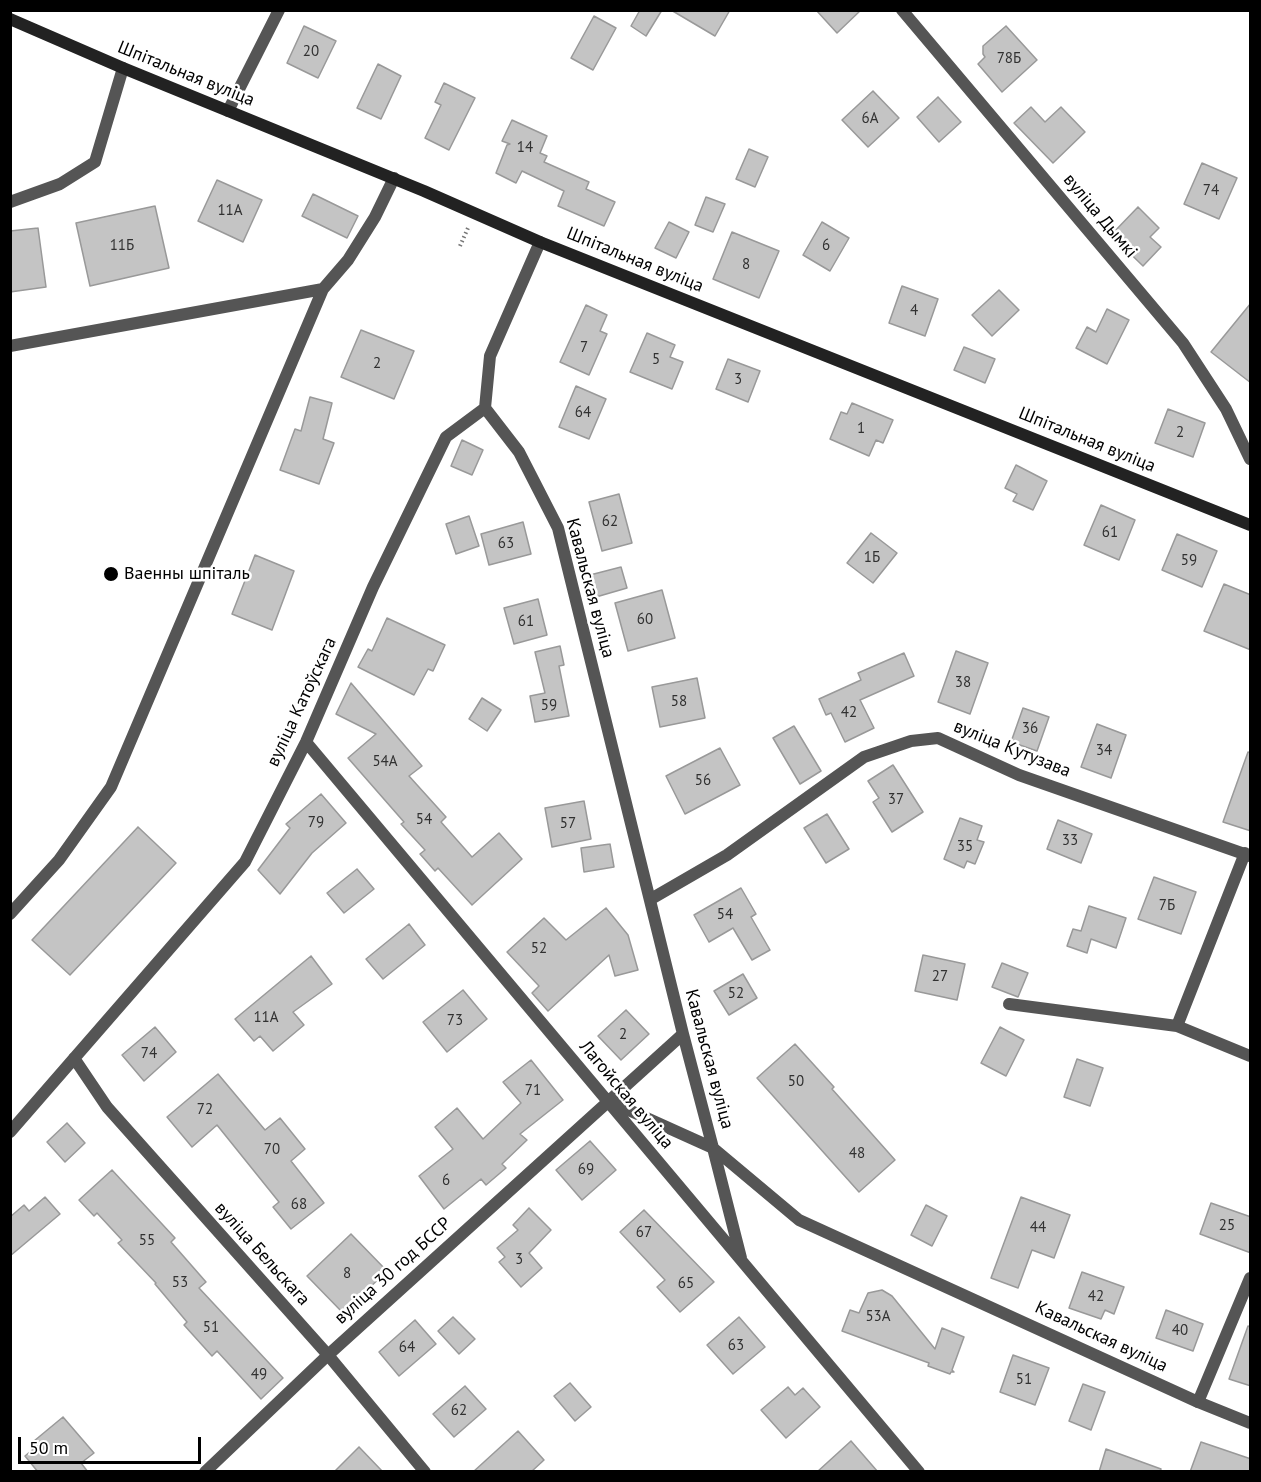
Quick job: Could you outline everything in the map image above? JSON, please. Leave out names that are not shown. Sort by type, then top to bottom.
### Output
[{"type":"main road","name":"Шпітальная вуліца","points":[[10,19],[123,68],[394,178],[540,242],[1251,525]]},
{"type":"street","points":[[228,111],[279,10]]},
{"type":"street","name":"вуліца Дымкі","points":[[902,10],[1182,342],[1226,409],[1251,459]]},
{"type":"street","points":[[10,202],[60,184],[95,162],[123,68]]},
{"type":"street","points":[[10,914],[59,860],[111,787],[323,289],[348,260],[375,217],[394,178]]},
{"type":"street","points":[[485,408],[490,356],[540,242]]},
{"type":"street","points":[[10,346],[323,289]]},
{"type":"street","name":"вуліца Катоўскага","points":[[10,1132],[244,862],[306,742],[374,587],[446,437],[485,408]]},
{"type":"street","name":"Кавальская вуліца","points":[[485,408],[519,452],[558,528],[713,1148],[799,1220],[1198,1402],[1251,1423]]},
{"type":"street","name":"вуліца Кутузава","points":[[651,899],[727,855],[864,758],[911,741],[938,738],[1019,775],[1248,855]]},
{"type":"street","name":"Лагойская вуліца","points":[[306,742],[919,1472]]},
{"type":"street","points":[[1177,1026],[1248,855]]},
{"type":"street","points":[[1009,1004],[1177,1026],[1251,1056]]},
{"type":"street","name":"вуліца 30 год БССР","points":[[205,1472],[328,1355],[683,1034]]},
{"type":"street","name":"вуліца Бельскага","points":[[74,1058],[107,1107],[328,1355],[425,1472]]},
{"type":"street","points":[[608,1100],[713,1148],[742,1263]]},
{"type":"street","points":[[1198,1402],[1251,1278]]},
{"type":"building","points":[[640,10],[662,10],[646,36],[631,26]]},
{"type":"building","points":[[671,10],[730,10],[715,36]]},
{"type":"building","points":[[816,10],[861,10],[837,33]]},
{"type":"building","points":[[594,16],[616,28],[593,70],[571,58]]},
{"type":"building","points":[[304,26],[336,41],[318,78],[287,63]]},
{"type":"building","points":[[1006,26],[1037,60],[1002,92],[978,64],[985,57],[983,46]]},
{"type":"building","points":[[378,64],[401,76],[381,119],[357,108]]},
{"type":"building","points":[[444,83],[475,98],[449,150],[425,138],[441,105],[435,102]]},
{"type":"building","points":[[873,91],[899,118],[868,147],[842,120]]},
{"type":"building","points":[[938,97],[961,122],[939,142],[917,117]]},
{"type":"building","points":[[1031,107],[1045,122],[1061,107],[1085,132],[1053,163],[1014,123]]},
{"type":"building","points":[[512,120],[547,136],[540,153],[547,156],[544,162],[589,182],[586,189],[615,202],[604,226],[558,206],[564,191],[522,171],[516,183],[496,173],[507,145],[510,144],[502,141]]},
{"type":"building","points":[[749,149],[768,157],[755,187],[736,179]]},
{"type":"building","points":[[1202,163],[1237,178],[1219,219],[1184,204]]},
{"type":"building","points":[[217,180],[262,200],[243,242],[198,221]]},
{"type":"building","points":[[313,194],[358,216],[347,238],[302,216]]},
{"type":"building","points":[[706,197],[725,204],[713,232],[695,225]]},
{"type":"building","points":[[155,206],[169,268],[90,286],[76,223]]},
{"type":"building","points":[[1138,207],[1159,228],[1150,237],[1161,247],[1143,266],[1111,235]]},
{"type":"building","points":[[669,222],[689,232],[676,258],[655,248]]},
{"type":"building","points":[[822,222],[849,238],[830,271],[803,255]]},
{"type":"building","points":[[38,228],[46,287],[10,292],[10,231]]},
{"type":"building","points":[[732,232],[779,251],[759,298],[713,279]]},
{"type":"building","points":[[902,286],[938,299],[925,336],[889,323]]},
{"type":"building","points":[[999,290],[1019,310],[992,336],[972,315]]},
{"type":"building","points":[[1251,303],[1251,383],[1211,352]]},
{"type":"building","points":[[586,305],[607,315],[600,331],[607,334],[589,375],[560,362]]},
{"type":"building","points":[[1107,309],[1129,320],[1107,364],[1076,348],[1087,327],[1096,332]]},
{"type":"building","points":[[361,330],[414,351],[394,399],[341,377]]},
{"type":"building","points":[[647,333],[675,345],[670,357],[683,362],[672,389],[630,372]]},
{"type":"building","points":[[964,347],[995,359],[985,383],[954,370]]},
{"type":"building","points":[[728,359],[760,371],[748,402],[716,389]]},
{"type":"building","points":[[576,386],[606,399],[589,439],[559,427]]},
{"type":"building","points":[[310,397],[332,403],[323,439],[334,443],[319,484],[280,470],[295,429],[301,431]]},
{"type":"building","points":[[852,403],[893,420],[883,443],[876,440],[869,456],[830,439],[841,412],[847,414]]},
{"type":"building","points":[[1168,409],[1205,423],[1193,457],[1155,443]]},
{"type":"building","points":[[462,440],[483,450],[472,475],[451,466]]},
{"type":"building","points":[[1016,465],[1047,481],[1033,510],[1013,501],[1017,494],[1005,488]]},
{"type":"building","points":[[619,494],[632,543],[602,551],[589,502]]},
{"type":"building","points":[[1101,505],[1135,520],[1119,560],[1084,545]]},
{"type":"building","points":[[469,516],[479,546],[456,554],[446,524]]},
{"type":"building","points":[[523,522],[531,554],[489,565],[481,534]]},
{"type":"building","points":[[871,533],[897,553],[873,583],[847,563]]},
{"type":"building","points":[[1177,534],[1217,551],[1202,587],[1162,570]]},
{"type":"building","points":[[255,555],[294,571],[272,630],[232,614]]},
{"type":"building","points":[[621,567],[627,588],[596,597],[590,575]]},
{"type":"building","points":[[1224,584],[1251,595],[1251,650],[1204,631]]},
{"type":"building","points":[[662,590],[675,638],[628,651],[615,603]]},
{"type":"building","points":[[538,599],[547,635],[514,644],[504,608]]},
{"type":"building","points":[[387,618],[445,645],[433,671],[428,669],[414,695],[358,667],[368,649],[372,651]]},
{"type":"building","points":[[560,646],[564,665],[559,666],[569,716],[535,722],[530,696],[545,693],[535,652]]},
{"type":"building","points":[[956,651],[988,663],[970,714],[938,702]]},
{"type":"building","points":[[904,653],[914,676],[860,700],[874,728],[845,742],[831,713],[826,715],[819,699],[861,680],[858,673]]},
{"type":"building","points":[[697,678],[705,718],[660,727],[652,687]]},
{"type":"building","points":[[351,683],[422,766],[409,776],[446,817],[441,822],[472,857],[499,833],[522,859],[472,905],[438,868],[435,871],[420,854],[425,850],[401,824],[404,822],[348,758],[376,734],[336,714]]},
{"type":"building","points":[[482,698],[501,710],[487,731],[469,719]]},
{"type":"building","points":[[1023,708],[1049,717],[1037,751],[1011,742]]},
{"type":"building","points":[[1097,724],[1126,735],[1111,778],[1081,767]]},
{"type":"building","points":[[794,726],[821,771],[800,784],[773,738]]},
{"type":"building","points":[[720,748],[740,785],[685,814],[666,776]]},
{"type":"building","points":[[1248,752],[1251,753],[1251,831],[1223,822]]},
{"type":"building","points":[[893,765],[923,812],[892,832],[873,802],[879,798],[868,781]]},
{"type":"building","points":[[321,794],[346,823],[312,853],[280,894],[258,870],[290,828],[286,824]]},
{"type":"building","points":[[584,801],[591,839],[552,847],[545,808]]},
{"type":"building","points":[[827,814],[849,849],[826,863],[804,828]]},
{"type":"building","points":[[960,818],[982,826],[977,840],[984,842],[975,864],[967,861],[964,868],[944,859]]},
{"type":"building","points":[[1058,820],[1092,834],[1081,863],[1047,849]]},
{"type":"building","points":[[138,827],[176,863],[70,975],[32,940]]},
{"type":"building","points":[[610,844],[614,867],[584,872],[581,848]]},
{"type":"building","points":[[357,869],[374,889],[344,913],[327,893]]},
{"type":"building","points":[[1154,877],[1196,892],[1181,934],[1138,919]]},
{"type":"building","points":[[741,888],[756,914],[751,917],[770,950],[752,960],[733,928],[709,942],[694,915]]},
{"type":"building","points":[[1089,906],[1126,918],[1116,948],[1091,939],[1087,953],[1067,946],[1073,929],[1081,931]]},
{"type":"building","points":[[606,908],[628,935],[638,970],[615,976],[609,955],[548,1011],[532,993],[539,986],[507,952],[544,918],[566,940]]},
{"type":"building","points":[[409,924],[425,945],[383,979],[366,959]]},
{"type":"building","points":[[923,955],[965,964],[957,1000],[915,991]]},
{"type":"building","points":[[311,956],[332,984],[293,1012],[304,1025],[273,1051],[260,1036],[254,1041],[235,1019]]},
{"type":"building","points":[[1002,963],[1028,973],[1018,997],[992,987]]},
{"type":"building","points":[[743,974],[757,998],[729,1015],[714,991]]},
{"type":"building","points":[[463,990],[487,1019],[447,1052],[423,1022]]},
{"type":"building","points":[[626,1010],[649,1034],[621,1060],[598,1036]]},
{"type":"building","points":[[155,1027],[176,1052],[144,1081],[122,1055]]},
{"type":"building","points":[[1000,1027],[1024,1040],[1006,1076],[981,1063]]},
{"type":"building","points":[[795,1044],[895,1160],[859,1192],[757,1078]]},
{"type":"building","points":[[1077,1059],[1103,1068],[1090,1106],[1064,1097]]},
{"type":"building","points":[[531,1060],[563,1100],[520,1134],[527,1140],[502,1164],[506,1168],[486,1185],[481,1179],[444,1209],[419,1176],[453,1149],[435,1127],[457,1108],[483,1139],[521,1103],[503,1082]]},
{"type":"building","points":[[218,1074],[265,1130],[280,1118],[305,1149],[291,1161],[324,1203],[291,1229],[273,1207],[279,1202],[217,1125],[192,1147],[167,1117]]},
{"type":"building","points":[[67,1123],[85,1143],[65,1162],[47,1142]]},
{"type":"building","points":[[590,1141],[616,1170],[582,1200],[556,1170]]},
{"type":"building","points":[[112,1170],[175,1238],[171,1242],[206,1282],[199,1288],[283,1378],[261,1399],[217,1351],[212,1356],[184,1325],[187,1322],[156,1283],[118,1243],[122,1240],[97,1213],[94,1216],[79,1200]]},
{"type":"building","points":[[45,1197],[60,1214],[10,1256],[10,1217],[24,1205],[29,1211]]},
{"type":"building","points":[[1021,1197],[1070,1215],[1054,1258],[1032,1250],[1018,1288],[991,1278]]},
{"type":"building","points":[[1211,1203],[1251,1217],[1251,1253],[1200,1234]]},
{"type":"building","points":[[926,1205],[947,1216],[932,1246],[911,1235]]},
{"type":"building","points":[[529,1208],[551,1230],[529,1253],[542,1268],[521,1287],[499,1262],[505,1257],[497,1248],[518,1230],[513,1225]]},
{"type":"building","points":[[644,1210],[714,1282],[680,1312],[657,1287],[665,1280],[620,1232]]},
{"type":"building","points":[[351,1234],[387,1271],[343,1313],[307,1276]]},
{"type":"building","points":[[1082,1272],[1124,1287],[1114,1314],[1105,1310],[1101,1319],[1069,1308]]},
{"type":"building","points":[[882,1290],[892,1296],[935,1349],[942,1328],[964,1337],[952,1370],[954,1372],[950,1374],[928,1366],[929,1363],[842,1331],[850,1310],[859,1313],[868,1293]]},
{"type":"building","points":[[1166,1310],[1203,1324],[1193,1351],[1156,1338]]},
{"type":"building","points":[[453,1317],[475,1339],[459,1354],[438,1331]]},
{"type":"building","points":[[739,1317],[765,1347],[733,1374],[707,1345]]},
{"type":"building","points":[[415,1320],[436,1344],[399,1376],[379,1352]]},
{"type":"building","points":[[1248,1326],[1251,1327],[1251,1386],[1229,1379]]},
{"type":"building","points":[[1013,1355],[1049,1368],[1035,1405],[1000,1392]]},
{"type":"building","points":[[570,1383],[591,1407],[575,1421],[554,1396]]},
{"type":"building","points":[[1083,1384],[1105,1392],[1091,1430],[1069,1421]]},
{"type":"building","points":[[465,1386],[486,1409],[454,1437],[433,1414]]},
{"type":"building","points":[[788,1387],[795,1395],[803,1388],[820,1407],[786,1438],[761,1410]]},
{"type":"building","points":[[63,1417],[94,1453],[81,1463],[88,1472],[38,1472],[25,1456],[38,1445],[34,1441]]},
{"type":"building","points":[[518,1431],[544,1460],[531,1472],[473,1472]]},
{"type":"building","points":[[851,1441],[878,1472],[817,1472]]},
{"type":"building","points":[[1201,1442],[1251,1459],[1251,1472],[1190,1472]]},
{"type":"building","points":[[359,1447],[383,1472],[334,1472]]},
{"type":"building","points":[[1106,1449],[1161,1469],[1160,1472],[1099,1472]]},
{"type":"place","name":"Ваенны шпіталь","points":[[111,574]]}]
